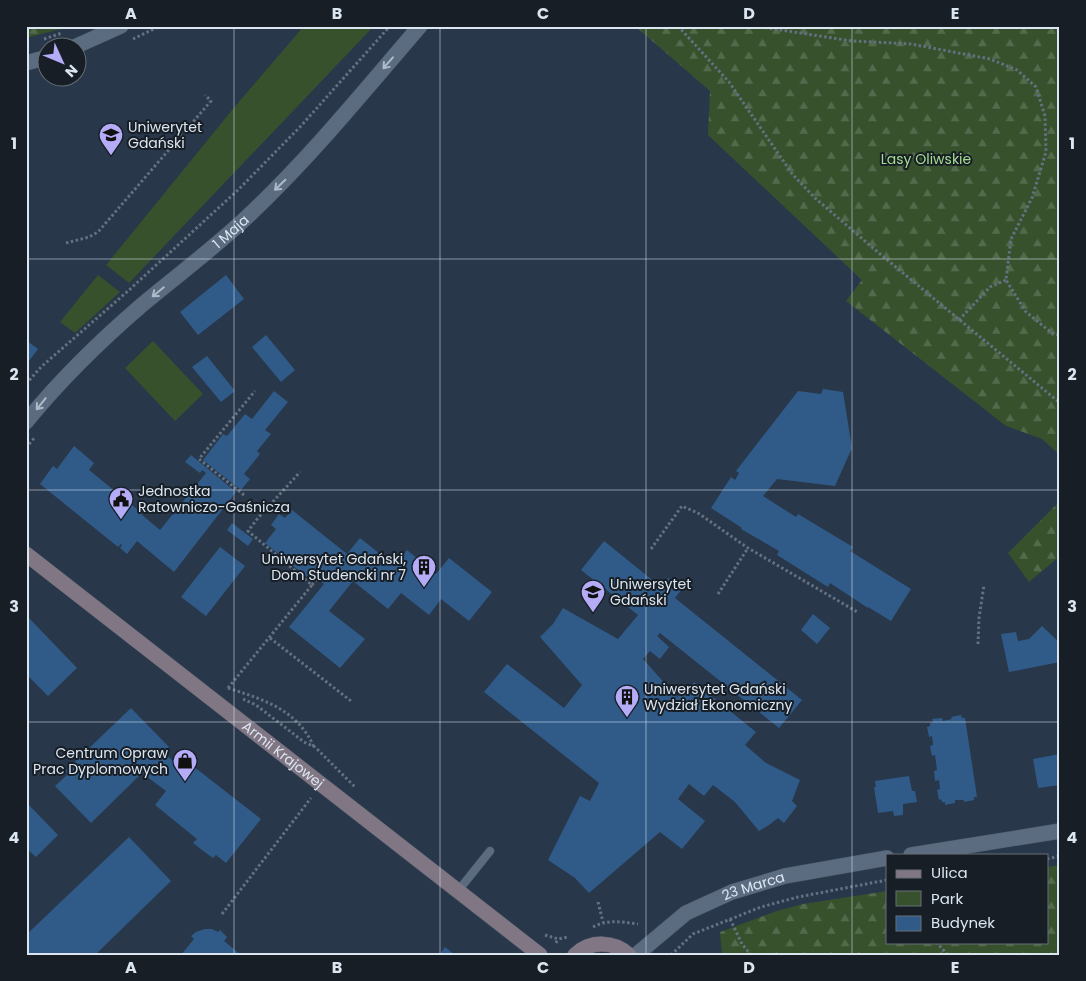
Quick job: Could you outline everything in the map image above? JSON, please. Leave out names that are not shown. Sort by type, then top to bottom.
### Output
[{"type":"street","points":[[88,41],[120,26]]},
{"type":"street","name":"1 Maja","points":[[26,422],[50,393],[106,337],[234,229],[291,174],[420,26]]},
{"type":"street","name":"Armii Krajowej","points":[[26,554],[540,955]]},
{"type":"street","points":[[917,854],[1060,831]]},
{"type":"street","name":"23 Marca","points":[[636,955],[686,913],[732,892],[785,876],[886,858]]},
{"type":"street","points":[[575,955],[590,945],[602,943],[613,945],[630,955]]},
{"type":"lane","points":[[458,891],[490,851]]},
{"type":"path","points":[[26,384],[41,367],[128,291],[245,183],[300,127],[390,26]]},
{"type":"path","points":[[678,26],[730,82],[793,176],[815,198],[1060,403]]},
{"type":"path","points":[[755,26],[852,41],[911,44],[990,60],[1017,70],[1036,87],[1045,116],[1046,152],[1032,198],[1011,239],[1006,280],[1026,312],[1053,334],[1060,335]]},
{"type":"path","points":[[36,41],[69,31]]},
{"type":"path","points":[[66,244],[89,237],[98,232],[212,101],[205,95]]},
{"type":"path","points":[[959,320],[990,287],[1006,280]]},
{"type":"path","points":[[244,495],[199,459],[255,391]]},
{"type":"path","points":[[300,472],[248,531],[312,585]]},
{"type":"path","points":[[651,549],[682,506],[698,514],[748,548],[859,613]]},
{"type":"path","points":[[718,594],[748,548]]},
{"type":"path","points":[[228,688],[317,578]]},
{"type":"path","points":[[978,644],[979,618],[984,585]]},
{"type":"path","points":[[270,638],[351,701]]},
{"type":"path","points":[[228,688],[233,695]]},
{"type":"path","points":[[228,688],[269,702],[288,714],[302,725],[315,747],[304,742],[256,705],[242,699]]},
{"type":"path","points":[[222,914],[309,801]]},
{"type":"path","points":[[671,955],[693,934],[761,907],[798,897],[886,880]]},
{"type":"path","points":[[598,902],[603,922]]},
{"type":"path","points":[[730,919],[742,944],[751,955]]},
{"type":"path","points":[[556,943],[558,939]]},
{"type":"path","points":[[938,944],[948,955]]},
{"type":"green space","points":[[26,26],[71,26],[26,38]]},
{"type":"green space","points":[[304,26],[374,26],[129,283],[106,265],[237,104]]},
{"type":"green space","name":"Lasy Oliwskie","points":[[635,26],[1060,26],[1060,455],[1042,439],[1006,426],[846,301],[862,280],[708,135],[710,91]]},
{"type":"green space","points":[[98,275],[120,292],[75,333],[60,322]]},
{"type":"green space","points":[[153,341],[203,394],[175,421],[125,368]]},
{"type":"green space","points":[[1060,501],[1060,556],[1029,582],[1008,553]]},
{"type":"green space","points":[[1060,865],[1060,955],[722,955],[720,932],[777,911],[803,904],[886,891],[886,944],[1048,944],[1048,867]]},
{"type":"building","points":[[226,275],[244,299],[198,335],[180,312]]},
{"type":"building","points":[[266,335],[295,370],[281,382],[252,347]]},
{"type":"building","points":[[26,340],[38,349],[26,365]]},
{"type":"building","points":[[207,356],[235,391],[221,402],[192,367]]},
{"type":"building","points":[[823,389],[843,392],[852,448],[835,486],[777,479],[763,496],[796,517],[798,514],[853,547],[850,551],[911,589],[891,621],[830,583],[828,587],[777,555],[779,551],[741,529],[711,508],[731,477],[735,480],[739,473],[736,471],[798,391],[821,394]]},
{"type":"building","points":[[274,391],[288,402],[265,430],[271,434],[257,451],[260,454],[244,474],[250,479],[241,490],[203,460],[223,434],[227,436],[245,414],[252,419]]},
{"type":"building","points":[[74,446],[94,463],[89,470],[160,530],[206,473],[202,470],[200,473],[185,462],[191,455],[236,492],[174,572],[137,541],[127,554],[120,548],[121,544],[118,547],[40,484],[53,466],[57,469]]},
{"type":"building","name":"Uniwersytet Gdański, Dom Studencki nr 7","points":[[292,510],[347,554],[360,538],[395,566],[407,550],[436,574],[449,558],[492,592],[469,621],[441,599],[429,615],[401,593],[388,609],[353,581],[329,611],[365,639],[340,668],[289,627],[324,584],[311,574],[308,578],[265,543],[276,529],[271,525],[279,514],[285,518]]},
{"type":"building","points":[[232,523],[253,539],[248,546],[227,530]]},
{"type":"building","name":"Uniwersytet Gdański Wydział Ekonomiczny","points":[[604,541],[661,587],[668,578],[682,589],[675,598],[802,700],[779,728],[660,633],[657,636],[669,647],[660,659],[650,651],[643,659],[677,697],[680,695],[682,697],[694,682],[756,732],[745,745],[766,763],[800,780],[792,801],[797,806],[784,823],[778,818],[759,831],[735,802],[713,785],[704,796],[689,784],[678,799],[705,821],[682,849],[660,832],[589,893],[575,878],[548,860],[580,796],[590,801],[599,783],[484,692],[507,664],[564,708],[582,685],[540,637],[553,624],[563,608],[618,639],[638,615],[581,570]]},
{"type":"building","points":[[220,547],[245,566],[206,616],[181,597]]},
{"type":"building","points":[[813,614],[830,628],[817,644],[801,630]]},
{"type":"building","points":[[26,615],[77,668],[48,696],[29,677],[26,679]]},
{"type":"building","points":[[1042,626],[1060,643],[1060,662],[1009,672],[1001,634],[1016,632],[1018,641],[1029,639]]},
{"type":"building","points":[[131,708],[169,747],[163,753],[184,769],[189,763],[261,819],[226,863],[216,855],[213,858],[193,843],[197,839],[155,805],[166,791],[142,773],[91,823],[55,786],[68,774],[65,771]]},
{"type":"building","points":[[961,715],[962,718],[965,718],[977,797],[974,797],[974,800],[964,802],[964,800],[955,800],[955,803],[945,805],[945,802],[942,802],[941,799],[939,800],[937,790],[940,789],[939,780],[935,781],[934,771],[937,770],[935,755],[932,756],[930,746],[933,745],[932,736],[929,737],[927,727],[933,722],[932,719],[942,718],[943,721]]},
{"type":"building","points":[[1060,754],[1060,785],[1038,788],[1033,759]]},
{"type":"building","points":[[909,776],[912,791],[915,791],[917,802],[903,804],[903,815],[894,816],[893,811],[878,813],[874,787],[876,787],[875,781]]},
{"type":"building","points":[[26,802],[58,835],[36,857],[26,848]]},
{"type":"building","points":[[129,837],[171,881],[95,955],[26,955],[26,935]]},
{"type":"building","points":[[205,929],[212,929],[218,932],[220,930],[227,937],[224,941],[241,955],[181,955],[194,939],[191,936]]},
{"type":"building","points":[[445,947],[455,955],[439,955]]},
{"type":"place","name":"Uniwerytet Gdański","points":[[111,156]]},
{"type":"place","name":"Jednostka Ratowniczo-Gaśnicza","points":[[121,520]]},
{"type":"place","name":"Uniwersytet Gdański, Dom Studencki nr 7","points":[[424,588]]},
{"type":"place","name":"Uniwersytet Gdański","points":[[593,613]]},
{"type":"place","name":"Uniwersytet Gdański Wydział Ekonomiczny","points":[[627,718]]},
{"type":"place","name":"Centrum Opraw Prac Dyplomowych","points":[[185,782]]}]
